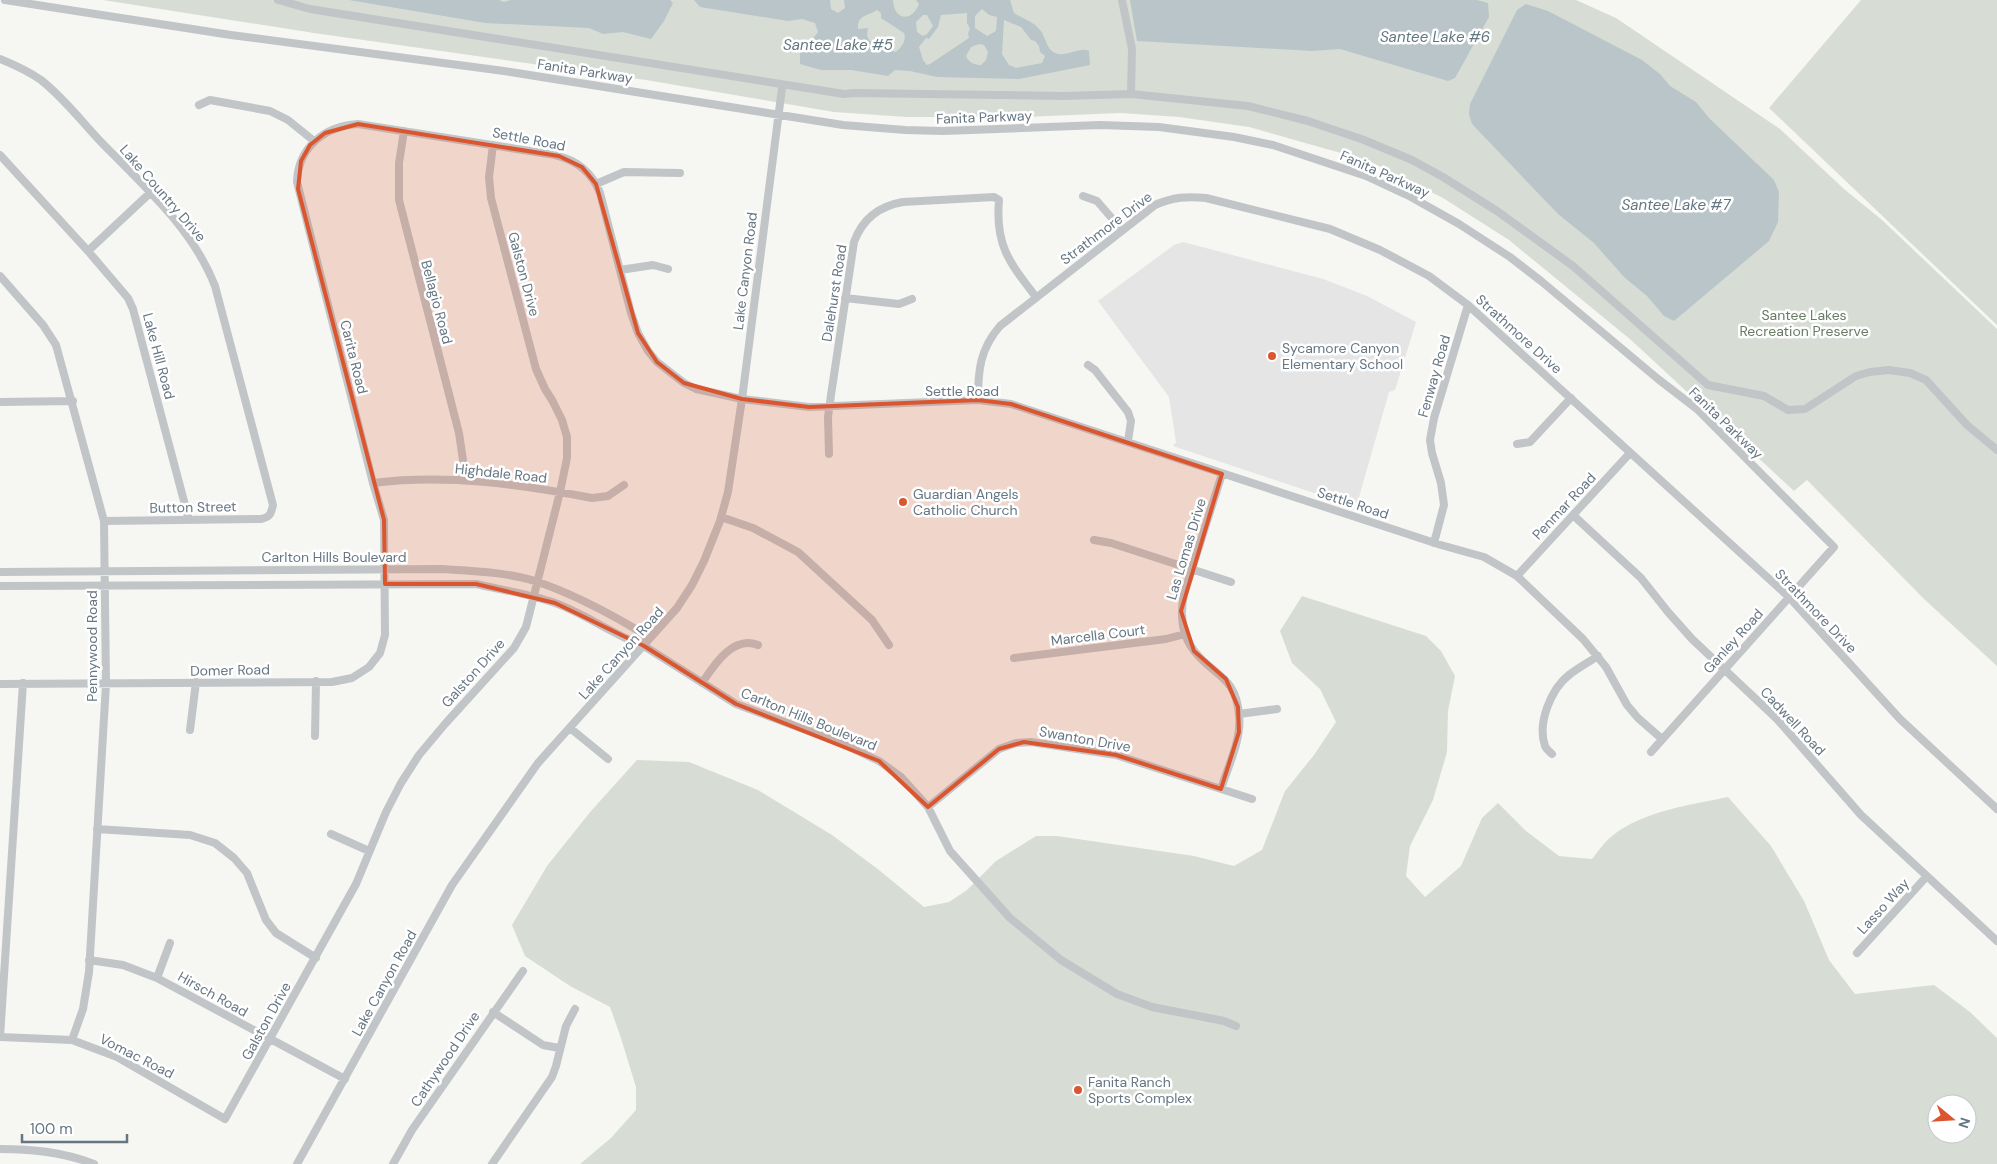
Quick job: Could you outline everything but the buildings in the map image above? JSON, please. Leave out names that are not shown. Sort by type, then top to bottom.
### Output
[{"type":"street","name":"Fanita Parkway","points":[[5,0],[241,37],[504,71],[843,125],[905,130],[1100,125],[1159,127],[1234,137],[1273,145],[1366,176],[1411,197],[1459,224],[1510,257],[1697,409],[1834,546]]},
{"type":"street","points":[[278,0],[310,9],[844,94],[854,92],[1064,96],[1131,94],[1248,106],[1308,121],[1364,140],[1412,160],[1497,211],[1573,266],[1708,385],[1764,396],[1788,410],[1805,409],[1856,376],[1889,370],[1910,373],[1926,380],[1967,425],[1997,450]]},
{"type":"street","points":[[1122,0],[1132,49],[1131,94]]},
{"type":"street","name":"Lake Country Drive","points":[[0,60],[23,69],[49,87],[150,193],[190,239],[209,271],[216,292],[272,505]]},
{"type":"street","name":"Lake Canyon Road","points":[[297,1164],[452,885],[538,763],[677,608],[692,585],[713,540],[722,517],[728,492],[742,399],[782,88]]},
{"type":"street","points":[[199,105],[210,100],[270,111],[288,120],[314,141]]},
{"type":"street","name":"Settle Road","points":[[314,141],[331,130],[351,124],[562,157],[582,167],[596,184],[600,193],[638,333],[657,362],[684,383],[696,388],[742,399],[809,407],[978,400],[1011,404],[1484,558],[1504,567],[1517,576],[1570,625],[1598,656],[1638,718],[1662,739]]},
{"type":"street","name":"Bellagio Road","points":[[404,131],[399,163],[399,200],[459,433],[462,455],[460,480]]},
{"type":"street","name":"Carita Road","points":[[314,141],[301,161],[297,176],[298,189],[373,484],[384,520],[385,584]]},
{"type":"street","name":"Galston Drive","points":[[226,1119],[356,884],[386,812],[419,755],[518,641],[526,627],[560,492],[567,458],[566,437],[562,420],[545,390],[536,369],[490,198],[489,177],[493,145]]},
{"type":"street","name":"Lake Hill Road","points":[[0,155],[88,251],[128,298],[136,314],[189,520]]},
{"type":"street","points":[[596,184],[624,172],[680,173]]},
{"type":"street","points":[[88,251],[150,193]]},
{"type":"street","points":[[1083,196],[1097,201],[1122,230]]},
{"type":"street","name":"Strathmore Drive","points":[[978,400],[979,372],[984,348],[1000,326],[1155,205],[1170,198],[1188,196],[1206,198],[1330,228],[1380,250],[1429,276],[1468,305],[1788,597],[1900,719],[1997,809]]},
{"type":"street","name":"Dalehurst Road","points":[[829,454],[829,407],[854,242],[862,225],[876,212],[903,202],[994,197],[999,200],[998,220],[1003,249],[1017,273],[1036,297]]},
{"type":"street","points":[[620,270],[653,265],[668,269]]},
{"type":"street","name":"Pennywood Road","points":[[0,276],[44,325],[53,339],[62,360],[104,521],[106,561],[104,572],[106,684],[89,960],[82,1010],[72,1040]]},
{"type":"street","points":[[845,298],[899,304],[912,299]]},
{"type":"street","name":"Fenway Road","points":[[1434,543],[1444,505],[1441,483],[1430,440],[1434,418],[1468,305]]},
{"type":"street","points":[[1088,365],[1095,370],[1128,412],[1131,421],[1128,441]]},
{"type":"street","points":[[1517,444],[1530,442],[1571,398]]},
{"type":"street","points":[[0,402],[73,401]]},
{"type":"street","name":"Penmar Road","points":[[1517,576],[1630,453]]},
{"type":"street","name":"Las Lomas Drive","points":[[1221,789],[1239,732],[1240,714],[1236,699],[1226,678],[1194,651],[1185,634],[1181,611],[1191,570],[1222,474]]},
{"type":"street","name":"Highdale Road","points":[[373,484],[412,479],[460,480],[491,482],[592,498],[608,496],[624,485]]},
{"type":"street","name":"Button Street","points":[[104,521],[261,519],[268,518],[272,505]]},
{"type":"street","name":"Cadwell Road","points":[[1573,515],[1641,578],[1674,620],[1777,719],[1861,815],[1997,942]]},
{"type":"street","points":[[722,517],[753,528],[798,552],[872,620],[890,645]]},
{"type":"street","points":[[1094,540],[1111,543],[1231,582]]},
{"type":"street","name":"Ganley Road","points":[[1651,752],[1834,546]]},
{"type":"street","name":"Carlton Hills Boulevard","points":[[0,572],[459,570],[493,573],[537,582],[582,601],[639,631],[644,646]]},
{"type":"street","name":"Domer Road","points":[[0,684],[332,682],[352,678],[364,671],[378,656],[385,635],[385,584]]},
{"type":"street","name":"Carlton Hills Boulevard","points":[[0,586],[476,584],[534,596],[555,603],[630,641],[644,646],[736,704],[836,741],[879,761],[901,777],[928,807],[950,851],[1010,918],[1062,960],[1117,994],[1152,1007],[1224,1021],[1236,1026]]},
{"type":"street","name":"Marcella Court","points":[[1014,658],[1166,639],[1185,634]]},
{"type":"street","points":[[702,683],[719,658],[732,649],[740,644],[752,643],[758,645]]},
{"type":"street","points":[[1552,754],[1545,746],[1544,724],[1547,706],[1554,693],[1568,676],[1598,656]]},
{"type":"street","points":[[190,730],[196,682]]},
{"type":"street","points":[[315,736],[316,682]]},
{"type":"street","points":[[0,1037],[23,683]]},
{"type":"street","points":[[1240,714],[1277,709]]},
{"type":"street","points":[[570,728],[608,760]]},
{"type":"street","name":"Swanton Drive","points":[[928,807],[999,749],[1024,742],[1037,742],[1116,755],[1252,799]]},
{"type":"street","points":[[97,829],[190,835],[215,844],[234,858],[247,873],[266,920],[276,933],[316,958]]},
{"type":"street","points":[[331,834],[369,851]]},
{"type":"street","name":"Lasso Way","points":[[1857,953],[1927,876]]},
{"type":"street","points":[[157,978],[170,944]]},
{"type":"street","name":"Hirsch Road","points":[[89,960],[123,965],[157,978],[345,1079]]},
{"type":"street","name":"Cathywood Drive","points":[[393,1164],[412,1130],[523,971]]},
{"type":"street","points":[[492,1164],[548,1083],[556,1066],[566,1026],[575,1009]]},
{"type":"street","points":[[493,1012],[542,1045],[559,1048]]},
{"type":"street","name":"Vomac Road","points":[[0,1037],[72,1040],[117,1057],[226,1119]]},
{"type":"street","points":[[0,1148],[45,1151],[74,1157],[94,1164]]},
{"type":"highlighted area","points":[[358,124],[559,156],[582,167],[596,184],[638,333],[657,362],[684,383],[742,399],[809,407],[978,400],[1011,404],[1222,474],[1181,611],[1194,651],[1226,679],[1238,707],[1239,732],[1221,789],[1116,755],[1024,742],[999,749],[928,807],[879,761],[736,704],[644,646],[555,603],[476,584],[385,584],[384,520],[298,189],[301,161],[310,145],[325,133]]},
{"type":"shaded area","name":"Sycamore Canyon Elementary School","points":[[1183,242],[1323,279],[1367,296],[1416,322],[1395,390],[1389,392],[1357,504],[1353,506],[1173,446],[1176,442],[1169,397],[1098,301],[1174,245]]},
{"type":"green space","name":"Santee Lakes Recreation Preserve","points":[[103,0],[1576,0],[1616,18],[1780,129],[1844,189],[1882,220],[1997,329],[1997,666],[1924,599],[1807,480],[1794,491],[1631,340],[1509,240],[1443,198],[1369,161],[1249,127],[1179,117],[1121,113],[1024,117],[907,117],[834,112],[646,80],[314,33]]},
{"type":"green space","points":[[1861,0],[1997,0],[1997,325],[1769,108]]},
{"type":"green space","points":[[1302,596],[1426,636],[1441,651],[1455,676],[1448,711],[1447,752],[1433,800],[1410,846],[1406,876],[1425,897],[1461,866],[1482,818],[1498,803],[1526,831],[1559,856],[1592,859],[1609,838],[1638,820],[1667,810],[1728,797],[1771,846],[1804,901],[1829,960],[1855,994],[1934,985],[1970,1012],[1997,1038],[1997,1164],[580,1164],[611,1138],[636,1110],[636,1087],[610,1007],[570,986],[525,956],[512,925],[547,866],[591,811],[637,760],[689,762],[758,790],[832,835],[924,907],[949,902],[967,890],[996,861],[1036,836],[1057,836],[1194,856],[1234,866],[1262,850],[1285,791],[1314,755],[1336,722],[1320,689],[1292,663],[1280,631]]},
{"type":"water","points":[[349,0],[499,0],[504,2],[511,0],[670,0],[673,3],[664,21],[651,39],[623,32],[603,34],[589,28],[485,23]]},
{"type":"water","name":"Santee Lake #5","points":[[694,0],[830,0],[831,9],[838,13],[845,8],[844,0],[893,0],[896,12],[904,17],[916,10],[919,4],[916,0],[1010,0],[1014,13],[1037,27],[1052,51],[1064,54],[1081,50],[1089,51],[1090,65],[1019,79],[937,77],[895,70],[888,76],[851,70],[821,70],[800,64],[800,45],[812,40],[818,32],[815,23],[802,19],[788,21],[700,7]],"holes":[[[982,9],[989,15],[997,17],[996,31],[987,36],[975,28],[975,16]],[[877,10],[881,13],[881,18],[904,33],[904,41],[901,47],[895,52],[879,43],[870,41],[867,36],[868,28],[858,29],[859,21],[864,16]],[[967,13],[967,23],[970,29],[968,33],[969,38],[927,65],[923,60],[919,47],[926,38],[929,39],[938,27],[941,15]],[[923,15],[927,15],[933,26],[923,36],[917,32],[916,22]],[[1004,20],[1021,27],[1031,40],[1035,41],[1039,46],[1040,52],[1045,56],[1042,63],[1016,68],[1009,65],[1002,54]],[[979,44],[984,45],[988,52],[986,60],[981,65],[972,63],[966,56],[971,47]]]},
{"type":"water","name":"Santee Lake #6","points":[[1130,0],[1477,0],[1488,3],[1489,17],[1455,78],[1448,81],[1340,49],[1312,51],[1137,41]]},
{"type":"water","name":"Santee Lake #7","points":[[1526,4],[1548,11],[1642,60],[1660,74],[1670,86],[1696,102],[1709,118],[1774,180],[1779,192],[1778,222],[1769,241],[1674,321],[1664,316],[1647,296],[1624,277],[1594,243],[1558,214],[1472,124],[1469,114],[1470,104],[1517,10]]},
{"type":"place","name":"Sycamore Canyon Elementary School","points":[[1272,356]]},
{"type":"place","name":"Guardian Angels Catholic Church","points":[[903,502]]},
{"type":"place","name":"Fanita Ranch Sports Complex","points":[[1078,1090]]}]
